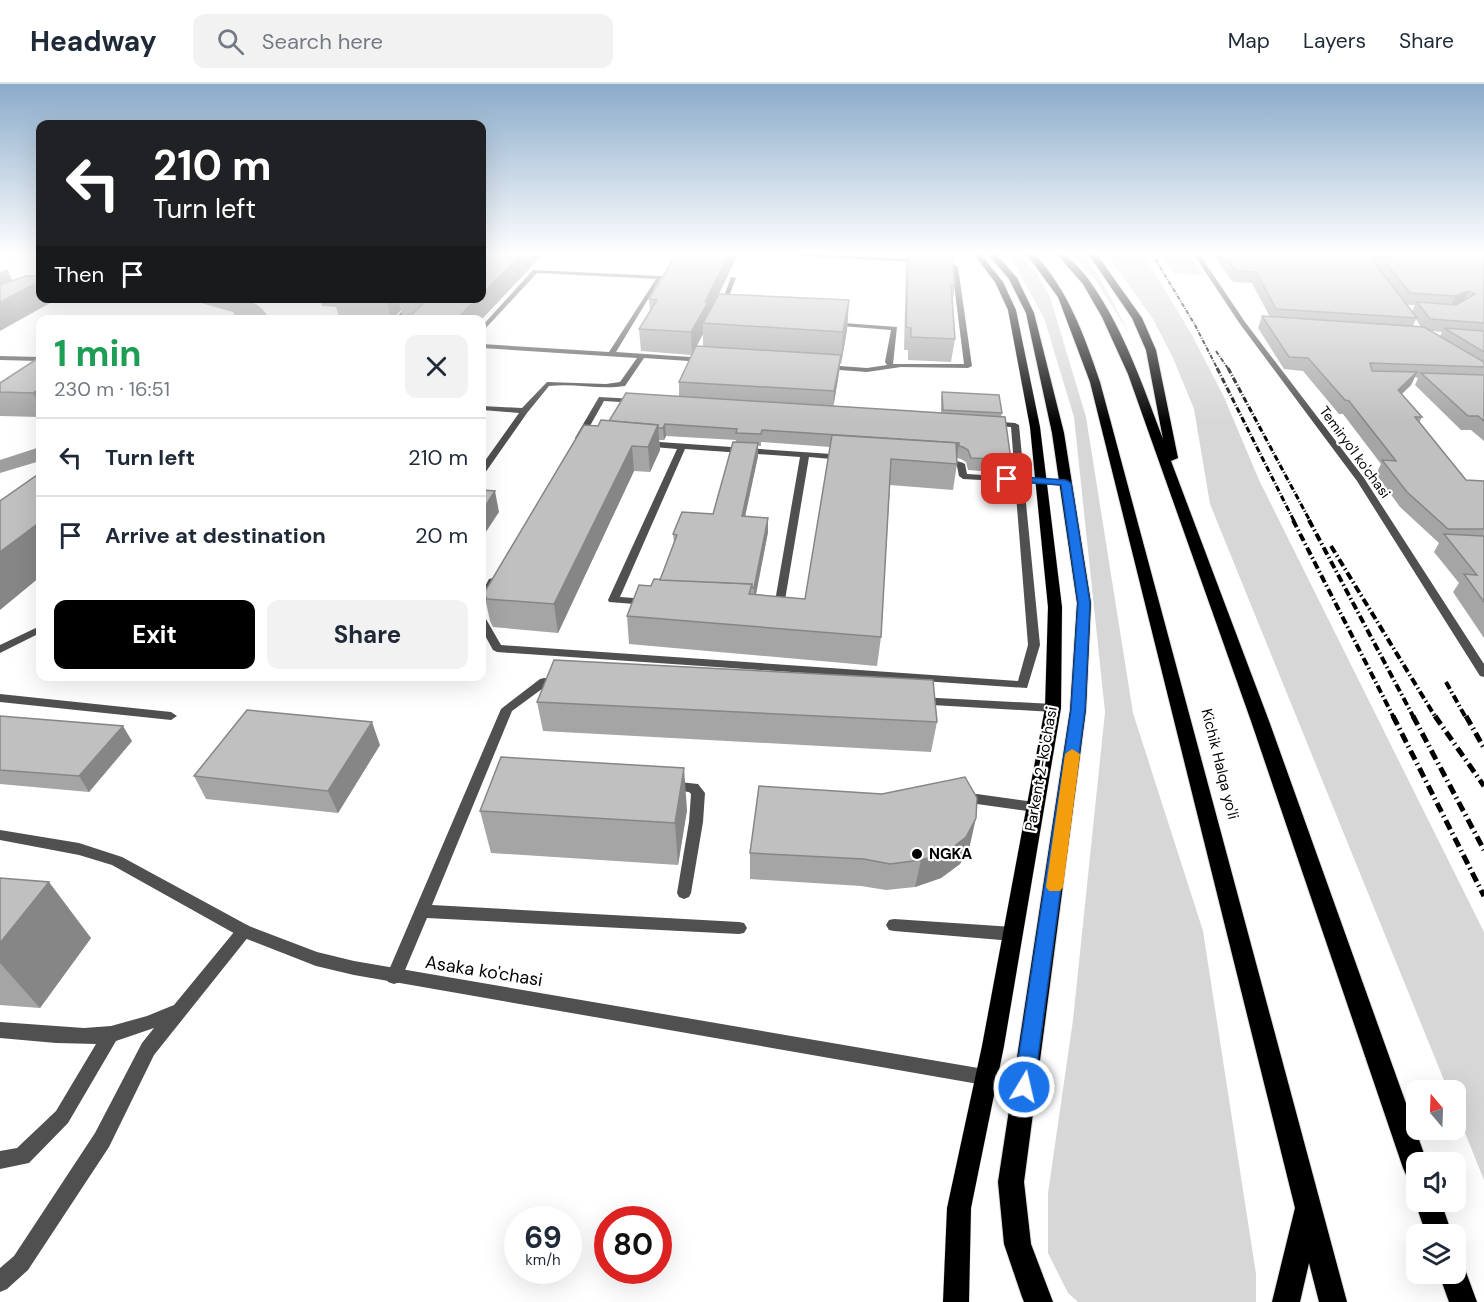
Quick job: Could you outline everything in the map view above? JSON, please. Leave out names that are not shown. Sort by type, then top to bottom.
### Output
[{"type":"highway","points":[[1028,309],[1058,433],[1084,603],[1078,710],[1011,1182],[1012,1220],[1023,1270],[1039,1302]]},
{"type":"highway","name":"Kichik Halqa yo'li","points":[[1071,309],[1095,382],[1333,1302]]},
{"type":"highway","points":[[1103,309],[1133,374],[1180,500],[1410,1152]]},
{"type":"highway","points":[[1131,309],[1137,318],[1150,350],[1180,500]]},
{"type":"highway","points":[[1286,1302],[1308,1208]]},
{"type":"highway","points":[[1457,1284],[1463,1302]]},
{"type":"main road","name":"Parkent 2-ko'chasi","points":[[956,1302],[959,1208],[1013,934],[1053,708],[1055,607],[1042,481],[1035,427],[1011,309]]},
{"type":"street","points":[[486,324],[500,309]]},
{"type":"street","points":[[611,354],[640,309]]},
{"type":"street","points":[[717,318],[721,309]]},
{"type":"street","points":[[822,367],[867,370],[891,367],[968,366],[962,309]]},
{"type":"street","name":"Temiryo'l ko'chasi","points":[[1233,309],[1361,480],[1484,674]]},
{"type":"street","points":[[819,323],[895,328],[889,362],[891,367]]},
{"type":"street","points":[[1242,323],[1253,324]]},
{"type":"street","points":[[486,346],[708,360]]},
{"type":"street","points":[[696,359],[701,350]]},
{"type":"street","points":[[486,465],[524,411],[547,384],[622,384],[642,356]]},
{"type":"street","points":[[0,358],[36,359]]},
{"type":"street","points":[[572,450],[602,399],[649,402]]},
{"type":"street","points":[[486,408],[524,411]]},
{"type":"street","points":[[486,628],[497,648],[1023,685],[1034,645],[1015,425],[980,423]]},
{"type":"street","points":[[639,444],[853,457]]},
{"type":"street","points":[[661,603],[614,600],[682,447]]},
{"type":"street","points":[[767,609],[778,610],[806,454]]},
{"type":"street","points":[[937,463],[961,464],[963,476],[1066,483]]},
{"type":"street","points":[[486,593],[500,570]]},
{"type":"street","points":[[0,649],[36,631]]},
{"type":"street","points":[[394,977],[486,773],[507,709],[544,682],[579,684]]},
{"type":"street","points":[[0,699],[171,716]]},
{"type":"street","points":[[908,700],[1053,708]]},
{"type":"street","points":[[657,785],[693,788],[698,793],[696,822],[684,893]]},
{"type":"street","points":[[977,799],[1035,807]]},
{"type":"street","name":"Asaka ko'chasi","points":[[0,835],[79,849],[117,861],[244,931],[316,959],[394,977],[614,1011],[984,1077]]},
{"type":"street","points":[[422,912],[739,928]]},
{"type":"street","points":[[894,926],[1013,934]]},
{"type":"street","points":[[0,1282],[28,1254],[102,1140],[148,1049],[244,931]]},
{"type":"street","points":[[0,1030],[77,1036],[111,1034],[139,1027],[178,1011]]},
{"type":"street","points":[[0,1160],[22,1156],[62,1117],[111,1034]]},
{"type":"street","points":[[984,1077],[1024,1087]]},
{"type":"shaded area","points":[[222,309],[261,309],[266,315],[235,315],[233,312]]},
{"type":"shaded area","points":[[1039,309],[1054,309],[1086,417],[1133,713],[1203,931],[1256,1274],[1256,1302],[1078,1302],[1068,1293],[1048,1253],[1048,1193],[1073,1020],[1105,712],[1074,417],[1044,318]]},
{"type":"shaded area","points":[[1114,309],[1116,309],[1129,333]]},
{"type":"shaded area","points":[[1146,309],[1176,309],[1192,335],[1224,397],[1259,480],[1484,932],[1484,1180],[1466,1135],[1466,1080],[1444,1080],[1210,504],[1194,409],[1173,358]]},
{"type":"shaded area","points":[[36,448],[36,462],[0,473],[0,460]]},
{"type":"building","points":[[418,309],[467,309],[461,315],[411,315]]},
{"type":"building","points":[[652,309],[704,309],[691,332],[639,329]]},
{"type":"building","points":[[711,309],[847,309],[843,332],[703,323]]},
{"type":"building","points":[[906,309],[953,309],[955,339],[911,337],[911,328],[906,327]]},
{"type":"building","points":[[1276,309],[1410,309],[1417,318]]},
{"type":"building","points":[[1422,309],[1484,309],[1484,323],[1430,319]]},
{"type":"building","points":[[1262,316],[1424,327],[1484,362],[1484,367],[1370,363],[1372,371],[1417,372],[1398,390],[1422,417],[1415,417],[1466,480],[1484,481],[1484,529],[1448,529],[1407,492],[1382,460],[1396,461],[1349,401],[1345,400],[1308,358],[1289,357]]},
{"type":"building","points":[[1444,328],[1484,331],[1484,352]]},
{"type":"building","points":[[696,346],[841,355],[834,391],[679,382]]},
{"type":"building","points":[[36,360],[36,391],[33,393],[0,392],[0,383]]},
{"type":"building","points":[[1421,373],[1484,375],[1484,421],[1478,416],[1468,416]]},
{"type":"building","points":[[942,392],[999,395],[1002,413],[943,410]]},
{"type":"building","points":[[626,393],[1005,417],[1011,460],[971,458],[968,450],[959,446],[959,443],[762,430],[761,434],[736,433],[737,429],[665,424],[663,428],[658,428],[658,425],[609,421]]},
{"type":"building","points":[[601,420],[658,425],[648,447],[632,446],[554,604],[487,599],[486,590],[584,425],[598,426]]},
{"type":"building","points":[[832,435],[959,443],[956,443],[957,464],[891,459],[881,637],[627,616],[639,585],[651,586],[654,579],[752,584],[749,594],[805,599]]},
{"type":"building","points":[[733,442],[758,443],[742,516],[768,518],[754,588],[752,584],[660,580],[677,535],[673,534],[682,512],[713,514]]},
{"type":"building","points":[[36,476],[36,525],[0,552],[0,501]]},
{"type":"building","points":[[486,490],[495,491],[486,505]]},
{"type":"building","points":[[1444,534],[1484,537],[1484,602],[1464,574],[1477,575]]},
{"type":"building","points":[[554,660],[933,680],[937,722],[537,702]]},
{"type":"building","points":[[247,710],[372,722],[328,791],[194,776]]},
{"type":"building","points":[[0,716],[123,726],[79,776],[0,770]]},
{"type":"building","points":[[501,757],[684,768],[675,823],[480,811]]},
{"type":"building","points":[[965,777],[977,798],[976,818],[966,837],[947,852],[921,860],[890,864],[864,859],[750,853],[759,786],[882,794]]},
{"type":"building","points":[[0,878],[49,882],[0,943]]},
{"type":"railway","points":[[1185,309],[1218,370]]},
{"type":"railway","points":[[1216,351],[1229,370]]},
{"type":"railway","points":[[1217,368],[1294,521]]},
{"type":"railway","points":[[1228,368],[1310,521]]},
{"type":"railway","points":[[1293,520],[1394,718]]},
{"type":"railway","points":[[1309,520],[1414,718]]},
{"type":"railway","points":[[1331,546],[1436,718]]},
{"type":"railway","points":[[1446,682],[1466,718]]},
{"type":"railway","points":[[1393,716],[1484,896]]},
{"type":"railway","points":[[1413,716],[1484,850]]},
{"type":"railway","points":[[1435,716],[1484,786]]},
{"type":"railway","points":[[1466,716],[1484,748]]},
{"type":"slow traffic","points":[[1055,887],[1072,754]]},
{"type":"place","name":"NGKA","points":[[917,854]]},
{"type":"route","points":[[1007,479],[1066,483],[1084,603],[1078,710],[1057,872],[1024,1087]]}]
